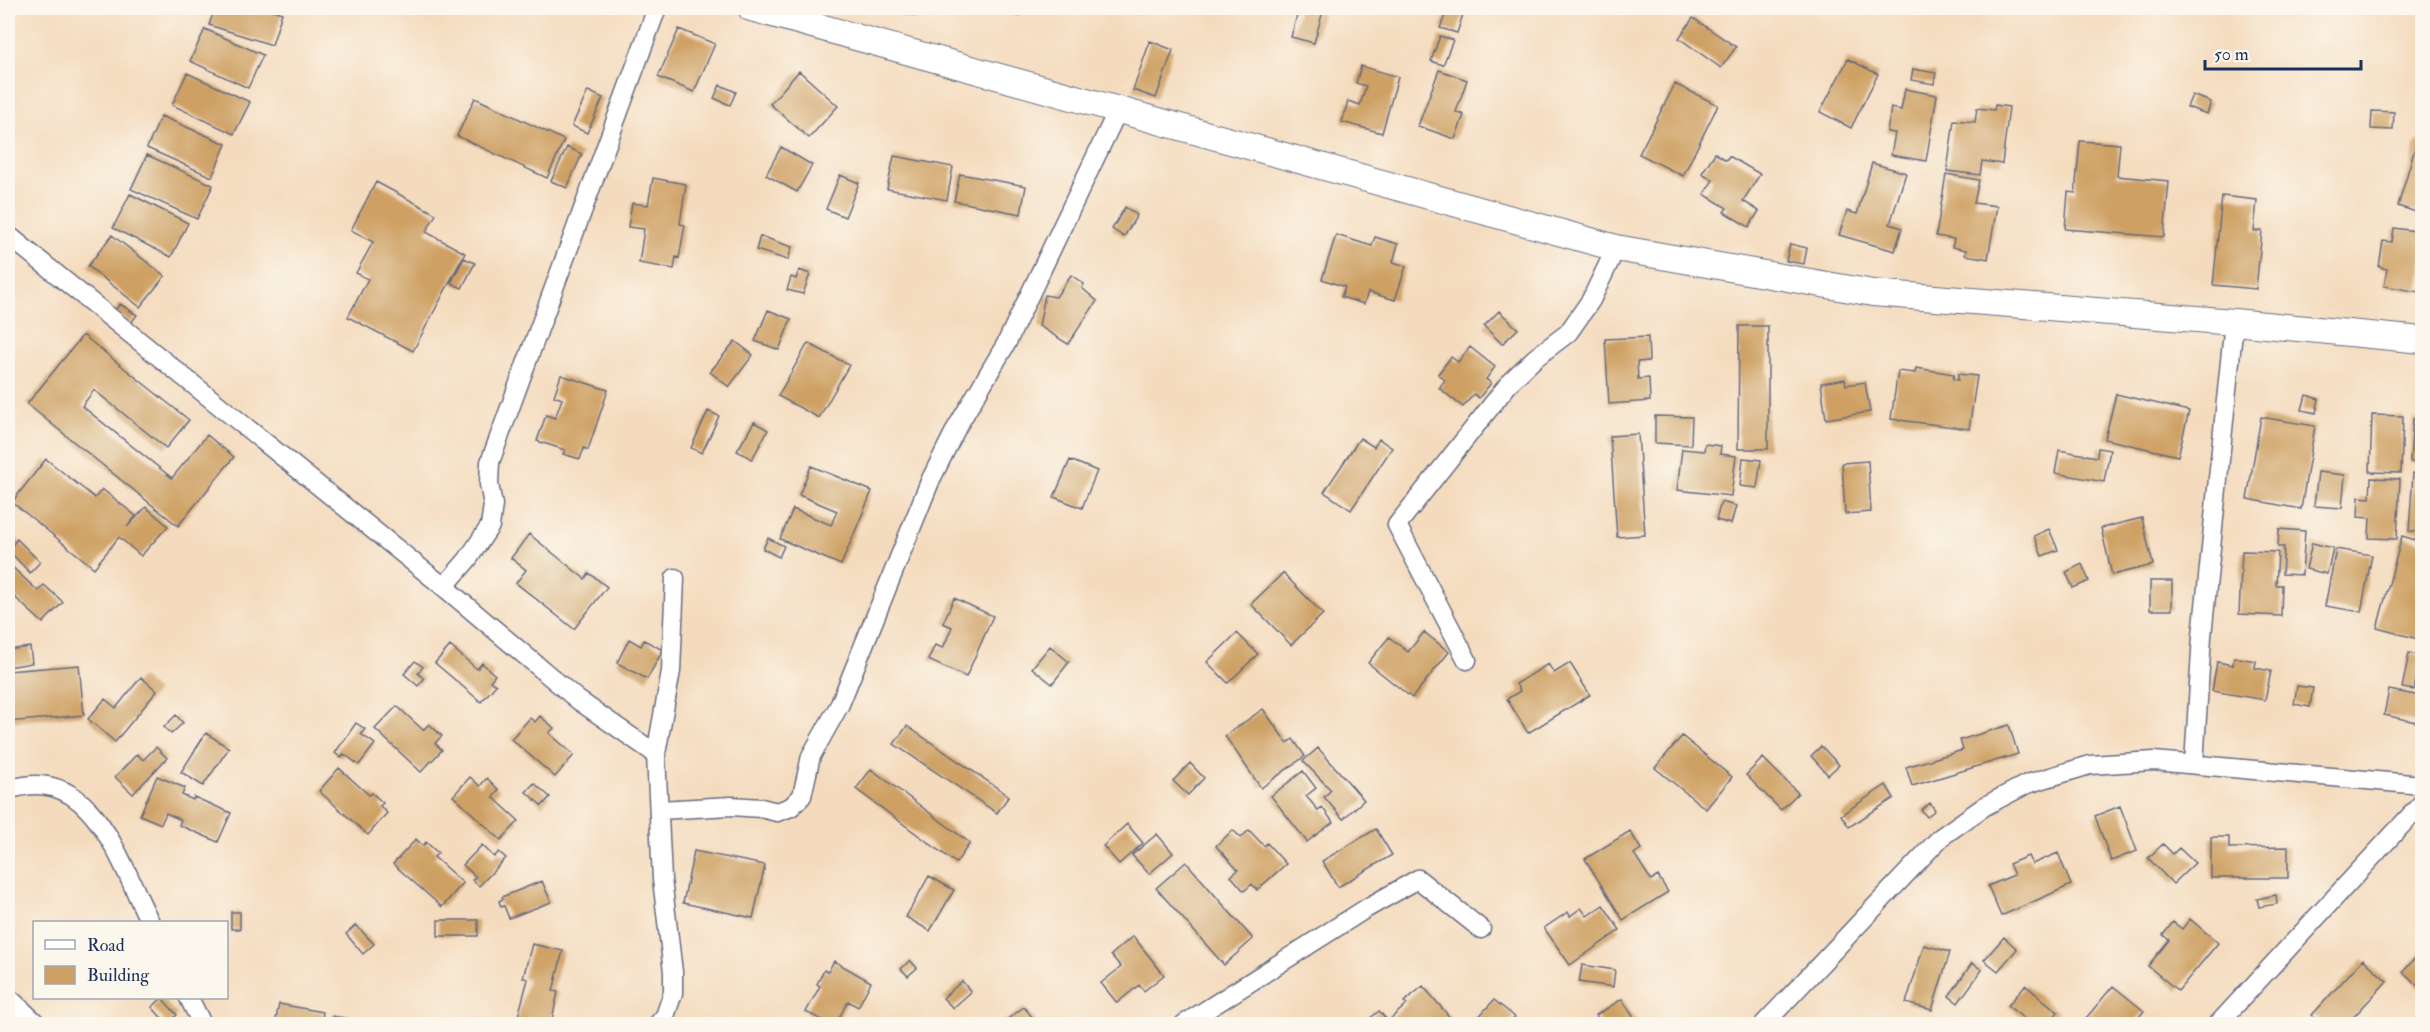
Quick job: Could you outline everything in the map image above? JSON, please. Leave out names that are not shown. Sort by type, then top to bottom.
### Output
[{"type":"street","points":[[444,587],[480,544],[490,526],[493,505],[489,484],[490,462],[657,8]]},
{"type":"street","points":[[751,8],[1616,248],[1873,293],[2234,322],[2422,340]]},
{"type":"street","points":[[659,810],[731,806],[777,812],[791,807],[802,796],[811,756],[840,704],[931,479],[957,428],[1006,344],[1118,110]]},
{"type":"street","points":[[8,235],[444,587],[578,700],[656,754]]},
{"type":"street","points":[[1467,660],[1397,525],[1511,381],[1535,358],[1568,333],[1591,300],[1616,248]]},
{"type":"street","points":[[2194,764],[2202,636],[2234,322]]},
{"type":"street","points":[[658,1024],[665,1016],[673,993],[673,972],[662,879],[656,754],[671,671],[675,578]]},
{"type":"street","points":[[1764,1024],[1941,837],[1985,806],[2027,784],[2090,765],[2154,761],[2422,785]]},
{"type":"street","points":[[8,790],[27,783],[57,786],[86,805],[108,834],[150,921]]},
{"type":"street","points":[[2218,1024],[2422,803]]},
{"type":"street","points":[[1184,1024],[1367,908],[1418,879],[1481,929]]},
{"type":"street","points":[[8,997],[37,1024]]},
{"type":"street","points":[[190,999],[202,1024]]},
{"type":"building","points":[[215,8],[267,8],[282,13],[272,45],[209,25]]},
{"type":"building","points":[[891,8],[919,8],[917,16],[891,11]]},
{"type":"building","points":[[988,8],[1021,8],[1019,16]]},
{"type":"building","points":[[1120,8],[1140,8],[1138,14]]},
{"type":"building","points":[[1299,8],[1323,11],[1314,43],[1291,37]]},
{"type":"building","points":[[1448,8],[1465,8],[1457,33],[1440,28]]},
{"type":"building","points":[[1693,18],[1736,47],[1721,68],[1679,38]]},
{"type":"building","points":[[205,29],[263,55],[248,88],[190,61]]},
{"type":"building","points":[[679,29],[715,44],[694,92],[658,77]]},
{"type":"building","points":[[1440,36],[1453,40],[1443,65],[1431,61]]},
{"type":"building","points":[[1150,41],[1173,50],[1156,98],[1133,90]]},
{"type":"building","points":[[1848,59],[1878,74],[1851,128],[1820,112]]},
{"type":"building","points":[[1361,66],[1398,77],[1382,133],[1342,122],[1348,101],[1360,105],[1366,86],[1356,83]]},
{"type":"building","points":[[1913,69],[1936,73],[1934,84],[1911,80]]},
{"type":"building","points":[[1439,70],[1467,80],[1456,112],[1464,115],[1455,139],[1418,126]]},
{"type":"building","points":[[799,71],[838,106],[809,138],[770,104]]},
{"type":"building","points":[[187,73],[250,102],[234,134],[172,105]]},
{"type":"building","points":[[1675,84],[1718,105],[1683,176],[1639,154]]},
{"type":"building","points":[[720,85],[736,92],[730,105],[714,98]]},
{"type":"building","points":[[1905,89],[1937,95],[1926,161],[1891,155],[1895,133],[1887,132],[1891,108],[1901,110]]},
{"type":"building","points":[[588,91],[603,98],[587,133],[572,126]]},
{"type":"building","points":[[2192,95],[2211,102],[2207,114],[2187,107]]},
{"type":"building","points":[[475,98],[564,140],[547,178],[457,136]]},
{"type":"building","points":[[1995,105],[2009,107],[2002,164],[1982,161],[1980,175],[1947,171],[1954,120],[1975,122],[1977,108],[1994,110]]},
{"type":"building","points":[[2372,111],[2394,112],[2393,130],[2371,129]]},
{"type":"building","points":[[161,116],[226,144],[212,177],[147,148]]},
{"type":"building","points":[[2080,141],[2120,144],[2117,176],[2169,181],[2164,237],[2065,229],[2068,192],[2075,193]]},
{"type":"building","points":[[2417,141],[2422,143],[2422,214],[2398,206]]},
{"type":"building","points":[[567,147],[582,154],[567,188],[551,181]]},
{"type":"building","points":[[781,147],[812,165],[797,192],[766,175]]},
{"type":"building","points":[[1715,153],[1726,160],[1729,156],[1760,174],[1743,201],[1759,211],[1749,227],[1724,212],[1727,208],[1704,194],[1713,180],[1702,173]]},
{"type":"building","points":[[147,155],[213,185],[197,219],[131,189]]},
{"type":"building","points":[[894,156],[953,167],[947,200],[887,189]]},
{"type":"building","points":[[1872,163],[1906,173],[1890,224],[1902,228],[1895,251],[1839,235],[1847,211],[1857,214]]},
{"type":"building","points":[[960,174],[1026,186],[1021,214],[954,201]]},
{"type":"building","points":[[1946,174],[1979,180],[1974,203],[1997,206],[1988,259],[1965,255],[1966,250],[1952,247],[1954,239],[1936,236]]},
{"type":"building","points":[[840,175],[859,183],[845,217],[826,209]]},
{"type":"building","points":[[653,178],[686,184],[680,224],[685,225],[679,258],[676,257],[674,269],[639,263],[644,229],[628,227],[632,203],[648,205]]},
{"type":"building","points":[[376,182],[436,214],[426,232],[465,253],[413,351],[348,317],[368,279],[356,273],[373,242],[351,230]]},
{"type":"building","points":[[130,194],[188,223],[171,257],[113,228]]},
{"type":"building","points":[[2222,196],[2257,200],[2254,231],[2262,231],[2256,289],[2213,285]]},
{"type":"building","points":[[1125,207],[1137,215],[1124,237],[1112,229]]},
{"type":"building","points":[[2394,228],[2422,232],[2422,269],[2418,292],[2384,286],[2387,269],[2379,267],[2383,241],[2392,242]]},
{"type":"building","points":[[112,235],[165,276],[140,307],[88,266]]},
{"type":"building","points":[[1336,235],[1372,246],[1375,237],[1398,244],[1393,262],[1406,266],[1395,300],[1368,292],[1364,304],[1341,297],[1345,287],[1322,279]]},
{"type":"building","points":[[760,236],[792,247],[788,260],[756,250]]},
{"type":"building","points":[[1790,244],[1807,248],[1804,264],[1786,261]]},
{"type":"building","points":[[464,258],[475,263],[462,288],[451,283]]},
{"type":"building","points":[[799,270],[810,274],[803,294],[787,290],[791,277],[796,279]]},
{"type":"building","points":[[1071,275],[1084,284],[1082,288],[1097,301],[1068,344],[1039,326],[1045,295],[1056,297]]},
{"type":"building","points":[[120,304],[137,315],[131,323],[114,311]]},
{"type":"building","points":[[768,310],[791,319],[779,350],[755,341]]},
{"type":"building","points":[[1499,311],[1518,329],[1502,344],[1484,326]]},
{"type":"building","points":[[1739,326],[1768,326],[1768,449],[1738,449]]},
{"type":"building","points":[[83,335],[189,420],[166,448],[94,390],[82,406],[172,478],[207,435],[234,457],[178,526],[27,404]]},
{"type":"building","points":[[1648,337],[1649,361],[1637,362],[1638,379],[1649,378],[1650,401],[1609,404],[1605,339]]},
{"type":"building","points":[[735,341],[753,355],[729,387],[710,372]]},
{"type":"building","points":[[808,343],[849,365],[819,418],[778,396]]},
{"type":"building","points":[[1470,347],[1495,367],[1486,379],[1491,383],[1479,398],[1474,394],[1463,407],[1439,388],[1445,380],[1438,374],[1451,357],[1458,362]]},
{"type":"building","points":[[1916,368],[1954,374],[1953,379],[1958,380],[1958,374],[1977,376],[1969,429],[1891,419],[1898,371],[1915,373]]},
{"type":"building","points":[[561,375],[608,390],[588,450],[584,448],[580,459],[563,454],[565,450],[537,441],[546,415],[555,418],[562,399],[554,396]]},
{"type":"building","points":[[1845,379],[1846,385],[1865,382],[1870,412],[1826,419],[1821,383]]},
{"type":"building","points":[[2116,394],[2189,411],[2178,456],[2105,439]]},
{"type":"building","points":[[2306,395],[2319,399],[2316,413],[2302,410]]},
{"type":"building","points":[[708,411],[719,416],[702,453],[691,448]]},
{"type":"building","points":[[2372,415],[2403,416],[2401,473],[2370,472]]},
{"type":"building","points":[[1655,416],[1692,417],[1691,445],[1655,443]]},
{"type":"building","points":[[2261,417],[2315,426],[2301,509],[2247,499]]},
{"type":"building","points":[[2413,419],[2422,419],[2422,463],[2410,462]]},
{"type":"building","points":[[754,422],[768,430],[752,459],[737,451]]},
{"type":"building","points":[[1638,434],[1645,535],[1617,537],[1610,436]]},
{"type":"building","points":[[1360,438],[1374,447],[1379,439],[1392,448],[1351,510],[1324,492]]},
{"type":"building","points":[[1705,444],[1721,446],[1720,454],[1736,456],[1731,496],[1677,490],[1682,449],[1704,451]]},
{"type":"building","points":[[2098,448],[2110,450],[2104,482],[2055,473],[2059,450],[2097,457]]},
{"type":"building","points":[[1743,458],[1761,460],[1757,488],[1740,486]]},
{"type":"building","points":[[46,459],[95,498],[102,489],[136,516],[127,527],[146,507],[168,526],[141,556],[119,537],[94,568],[12,502]]},
{"type":"building","points":[[1070,460],[1097,471],[1082,508],[1054,497]]},
{"type":"building","points":[[1868,461],[1871,512],[1845,514],[1842,463]]},
{"type":"building","points":[[811,466],[872,491],[841,565],[780,539],[793,509],[831,525],[837,511],[799,495]]},
{"type":"building","points":[[2318,472],[2345,475],[2342,508],[2314,506]]},
{"type":"building","points":[[2413,473],[2422,474],[2422,532],[2409,531]]},
{"type":"building","points":[[2371,478],[2400,479],[2397,539],[2369,538],[2370,518],[2358,517],[2359,497],[2370,498]]},
{"type":"building","points":[[1721,502],[1736,506],[1731,524],[1716,520]]},
{"type":"building","points":[[2142,518],[2153,565],[2112,575],[2101,528]]},
{"type":"building","points":[[2049,529],[2058,550],[2042,556],[2034,536]]},
{"type":"building","points":[[2279,529],[2305,531],[2302,575],[2282,574],[2284,547],[2278,547]]},
{"type":"building","points":[[529,534],[585,579],[589,573],[607,587],[574,629],[516,583],[526,570],[511,558]]},
{"type":"building","points":[[2402,536],[2422,542],[2422,574],[2418,588],[2422,589],[2422,640],[2377,628]]},
{"type":"building","points":[[768,538],[784,546],[779,557],[763,549]]},
{"type":"building","points":[[17,539],[40,562],[30,573],[8,550]]},
{"type":"building","points":[[2312,543],[2333,548],[2327,574],[2306,569]]},
{"type":"building","points":[[2336,549],[2372,555],[2361,612],[2325,606]]},
{"type":"building","points":[[2242,551],[2278,552],[2276,585],[2282,585],[2281,616],[2239,614]]},
{"type":"building","points":[[8,563],[38,591],[44,585],[63,602],[43,623],[8,591]]},
{"type":"building","points":[[2082,564],[2089,581],[2073,588],[2066,572]]},
{"type":"building","points":[[1283,573],[1323,614],[1291,645],[1251,604]]},
{"type":"building","points":[[2150,581],[2172,581],[2172,610],[2150,610]]},
{"type":"building","points":[[954,598],[993,616],[966,677],[928,660],[935,645],[943,648],[952,627],[943,623]]},
{"type":"building","points":[[1424,632],[1449,652],[1412,698],[1368,663],[1389,637],[1408,652]]},
{"type":"building","points":[[1237,633],[1258,654],[1228,683],[1207,662]]},
{"type":"building","points":[[629,639],[641,646],[644,640],[663,650],[647,679],[617,663]]},
{"type":"building","points":[[450,646],[477,669],[482,663],[495,675],[490,681],[496,685],[481,702],[435,663]]},
{"type":"building","points":[[1050,646],[1069,662],[1052,684],[1032,668]]},
{"type":"building","points":[[30,647],[32,663],[8,667],[8,650]]},
{"type":"building","points":[[2409,653],[2421,655],[2414,690],[2402,688]]},
{"type":"building","points":[[2234,657],[2256,661],[2255,668],[2271,671],[2265,700],[2212,691],[2217,662],[2233,665]]},
{"type":"building","points":[[415,661],[423,667],[418,673],[424,679],[418,686],[404,674]]},
{"type":"building","points":[[1570,663],[1590,695],[1528,733],[1507,699],[1520,691],[1516,684],[1548,664],[1554,673]]},
{"type":"building","points":[[79,665],[84,715],[8,722],[8,671]]},
{"type":"building","points":[[141,677],[157,691],[115,742],[88,719],[105,699],[116,708]]},
{"type":"building","points":[[2297,686],[2313,688],[2310,707],[2294,704]]},
{"type":"building","points":[[2389,690],[2421,696],[2416,722],[2384,715]]},
{"type":"building","points":[[397,706],[423,730],[429,724],[442,736],[435,743],[442,750],[421,772],[375,729]]},
{"type":"building","points":[[1263,709],[1287,743],[1293,739],[1305,756],[1261,788],[1225,736]]},
{"type":"building","points":[[176,715],[183,723],[171,734],[164,727]]},
{"type":"building","points":[[540,716],[554,728],[549,733],[574,755],[555,777],[511,739],[530,718],[535,722]]},
{"type":"building","points":[[356,723],[365,729],[361,734],[375,744],[359,765],[344,754],[341,758],[335,753]]},
{"type":"building","points":[[2009,725],[2018,754],[1912,786],[1906,767],[1963,750],[1960,740]]},
{"type":"building","points":[[907,726],[1009,796],[997,813],[894,744]]},
{"type":"building","points":[[206,733],[229,748],[203,786],[181,772]]},
{"type":"building","points":[[1682,736],[1732,777],[1706,809],[1655,768]]},
{"type":"building","points":[[1821,746],[1839,765],[1828,775],[1811,756]]},
{"type":"building","points":[[156,747],[167,758],[133,794],[115,777],[137,754],[143,760]]},
{"type":"building","points":[[1318,748],[1364,800],[1343,819],[1324,797],[1331,790],[1303,761]]},
{"type":"building","points":[[1763,758],[1798,793],[1781,810],[1746,775]]},
{"type":"building","points":[[1190,763],[1204,778],[1188,795],[1173,781]]},
{"type":"building","points":[[339,768],[369,795],[372,793],[383,803],[380,806],[387,813],[368,835],[319,791]]},
{"type":"building","points":[[871,769],[970,843],[956,863],[856,789]]},
{"type":"building","points":[[1303,771],[1316,788],[1306,796],[1318,810],[1322,807],[1333,822],[1307,842],[1271,796]]},
{"type":"building","points":[[157,776],[185,788],[182,795],[193,800],[194,797],[231,813],[218,842],[179,825],[181,820],[166,813],[161,824],[140,815]]},
{"type":"building","points":[[470,777],[480,786],[487,778],[499,790],[493,797],[519,821],[501,840],[453,796]]},
{"type":"building","points":[[534,783],[550,797],[542,806],[526,792]]},
{"type":"building","points":[[1886,785],[1894,798],[1849,827],[1841,815]]},
{"type":"building","points":[[1930,803],[1935,810],[1927,817],[1921,810]]},
{"type":"building","points":[[2120,806],[2137,851],[2111,861],[2095,816]]},
{"type":"building","points":[[1127,824],[1143,843],[1119,864],[1103,846]]},
{"type":"building","points":[[1376,829],[1392,855],[1338,887],[1322,861]]},
{"type":"building","points":[[1233,830],[1241,838],[1249,830],[1264,846],[1267,843],[1286,864],[1257,890],[1252,884],[1244,891],[1231,876],[1238,870],[1216,846]]},
{"type":"building","points":[[1630,831],[1641,849],[1634,854],[1651,880],[1658,876],[1668,892],[1623,920],[1585,859]]},
{"type":"building","points":[[1157,834],[1173,853],[1149,874],[1132,855]]},
{"type":"building","points":[[2211,837],[2229,837],[2229,848],[2288,847],[2288,878],[2211,878]]},
{"type":"building","points":[[416,839],[423,846],[426,842],[438,853],[434,857],[463,883],[442,907],[393,864]]},
{"type":"building","points":[[2163,844],[2173,854],[2179,848],[2195,863],[2173,884],[2148,858]]},
{"type":"building","points":[[482,845],[494,857],[499,852],[506,858],[479,886],[472,880],[476,877],[463,865]]},
{"type":"building","points":[[694,851],[765,865],[753,918],[683,903]]},
{"type":"building","points":[[2058,853],[2071,885],[2001,916],[1988,886],[2014,875],[2009,864],[2028,856],[2032,864]]},
{"type":"building","points":[[1186,862],[1253,939],[1224,965],[1156,888]]},
{"type":"building","points":[[929,876],[954,890],[930,931],[906,917]]},
{"type":"building","points":[[542,881],[551,902],[509,918],[499,901],[503,899],[502,897]]},
{"type":"building","points":[[2276,895],[2277,904],[2259,907],[2257,899]]},
{"type":"building","points":[[1603,905],[1620,930],[1570,965],[1544,928],[1568,912],[1570,916],[1581,908],[1587,916]]},
{"type":"building","points":[[231,912],[240,912],[240,929],[231,929]]},
{"type":"building","points":[[2190,919],[2218,943],[2178,991],[2148,966],[2169,940],[2163,935],[2173,922],[2182,929]]},
{"type":"building","points":[[438,920],[478,920],[478,936],[438,936]]},
{"type":"building","points":[[356,925],[374,944],[363,954],[346,934]]},
{"type":"building","points":[[1133,936],[1164,975],[1144,991],[1139,985],[1117,1003],[1101,983],[1121,967],[1111,955]]},
{"type":"building","points":[[2004,937],[2017,949],[1998,971],[1984,960]]},
{"type":"building","points":[[532,944],[563,951],[553,991],[558,992],[551,1024],[516,1024],[528,979],[523,978]]},
{"type":"building","points":[[1924,945],[1950,952],[1932,1010],[1906,1003]]},
{"type":"building","points":[[2422,950],[2422,989],[2403,972]]},
{"type":"building","points":[[2363,959],[2387,981],[2347,1024],[2322,1024],[2312,1015]]},
{"type":"building","points":[[910,960],[917,968],[908,976],[901,969]]},
{"type":"building","points":[[834,961],[871,982],[858,1007],[848,1001],[836,1024],[830,1024],[806,1012],[820,986],[817,984],[824,970],[828,972]]},
{"type":"building","points":[[1972,963],[1982,970],[1958,1003],[1949,996]]},
{"type":"building","points":[[1582,965],[1615,970],[1613,987],[1579,982]]},
{"type":"building","points":[[962,981],[971,992],[953,1008],[943,998]]},
{"type":"building","points":[[2025,985],[2058,1012],[2049,1024],[2031,1024],[2008,1006]]},
{"type":"building","points":[[1423,986],[1454,1022],[1451,1024],[1363,1024],[1379,1011],[1388,1021],[1407,1004],[1404,1002]]},
{"type":"building","points":[[2113,986],[2144,1011],[2133,1024],[2081,1024]]},
{"type":"building","points":[[163,999],[177,1015],[167,1024],[152,1007]]},
{"type":"building","points":[[1622,999],[1638,1024],[1601,1024],[1596,1015]]},
{"type":"building","points":[[1494,1000],[1515,1017],[1508,1024],[1472,1024]]},
{"type":"building","points":[[279,1004],[323,1012],[322,1019],[331,1020],[332,1016],[360,1020],[359,1024],[275,1024]]},
{"type":"building","points":[[1024,1007],[1038,1024],[1001,1024]]}]
